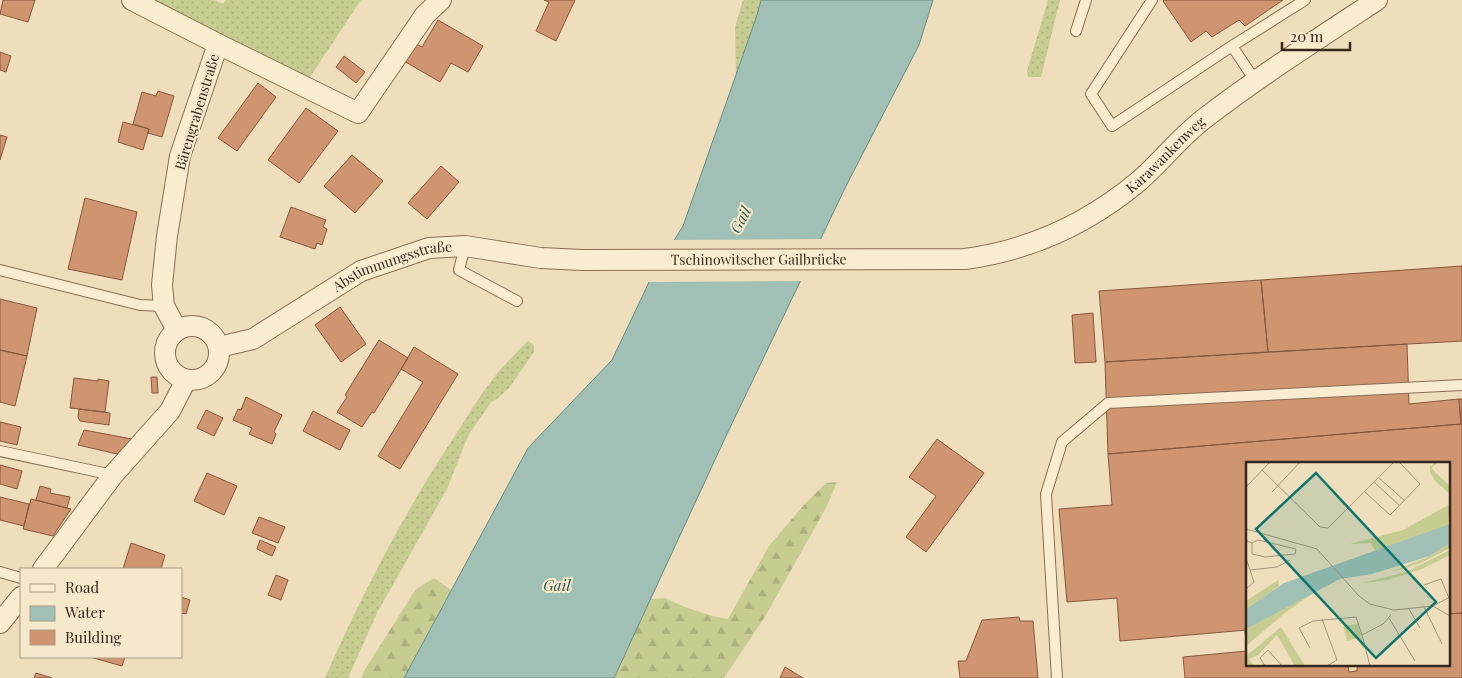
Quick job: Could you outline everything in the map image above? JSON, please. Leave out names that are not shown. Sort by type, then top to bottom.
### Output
[{"type":"street","name":"Bärengrabenstraße","points":[[132,0],[218,44],[180,156],[167,236],[162,285],[164,306],[177,330]]},
{"type":"street","points":[[218,44],[358,113],[424,15],[441,0]]},
{"type":"street","name":"Karawankenweg","points":[[934,259],[966,259],[993,256],[1057,234],[1100,211],[1141,180],[1174,145],[1204,119],[1377,0]]},
{"type":"street","name":"Abstimmungsstraße","points":[[219,348],[254,339],[361,271],[429,248],[465,246],[541,258],[582,260]]},
{"type":"street","name":"Tschinowitscher Gailbrücke","points":[[582,260],[934,259]]},
{"type":"street","points":[[187,326],[197,326],[207,330],[215,338],[219,348],[220,356],[218,363],[208,376],[194,381],[177,376],[166,363],[165,354],[170,336],[177,330],[187,326]]},
{"type":"street","points":[[44,568],[113,476],[170,411],[186,380]]},
{"type":"street","points":[[0,623],[20,598]]},
{"type":"lane","points":[[1076,31],[1086,0]]},
{"type":"lane","points":[[1152,0],[1090,94],[1112,126],[1305,0]]},
{"type":"lane","points":[[1232,46],[1256,82]]},
{"type":"lane","points":[[465,246],[459,270],[517,301]]},
{"type":"lane","points":[[0,270],[140,305],[164,306]]},
{"type":"lane","points":[[1057,678],[1046,494],[1062,442],[1108,403],[1462,386]]},
{"type":"lane","points":[[0,451],[113,476]]},
{"type":"lane","points":[[0,572],[20,578]]},
{"type":"green space","points":[[146,0],[214,0],[223,4],[226,0],[361,0],[308,80]]},
{"type":"green space","points":[[743,0],[761,0],[736,76],[735,27]]},
{"type":"green space","points":[[1048,0],[1060,0],[1041,77],[1028,77],[1027,71]]},
{"type":"green space","points":[[528,341],[534,345],[534,352],[509,388],[491,402],[468,436],[447,489],[377,613],[348,678],[325,678],[384,556],[434,468],[494,377]]},
{"type":"green space","points":[[837,482],[827,506],[766,615],[724,678],[614,678],[651,599],[665,598],[712,616],[728,619],[769,546],[803,506],[826,483]]},
{"type":"green space","points":[[434,578],[451,590],[404,678],[361,678],[416,589]]},
{"type":"water","name":"Gail","points":[[761,0],[933,0],[919,45],[847,184],[726,436],[614,678],[404,678],[528,448],[612,360],[651,278],[683,226]]},
{"type":"pier","points":[[823,239],[803,281],[646,282],[671,240]]},
{"type":"building","points":[[3,0],[35,0],[28,22],[0,14]]},
{"type":"building","points":[[544,0],[575,0],[556,41],[536,31],[549,2]]},
{"type":"building","points":[[1164,0],[1283,0],[1245,26],[1239,20],[1212,37],[1206,31],[1191,42]]},
{"type":"building","points":[[438,20],[483,46],[468,72],[451,63],[440,82],[404,61],[414,43],[422,47]]},
{"type":"building","points":[[0,52],[11,56],[6,72],[0,70]]},
{"type":"building","points":[[344,56],[365,72],[356,83],[336,67]]},
{"type":"building","points":[[258,83],[276,97],[237,151],[218,138]]},
{"type":"building","points":[[158,91],[174,96],[162,137],[148,133],[149,129],[133,124],[142,92],[156,96]]},
{"type":"building","points":[[306,108],[338,131],[299,183],[268,160]]},
{"type":"building","points":[[123,122],[149,129],[143,150],[118,142]]},
{"type":"building","points":[[0,135],[7,137],[0,160]]},
{"type":"building","points":[[352,155],[383,181],[355,213],[324,186]]},
{"type":"building","points":[[441,166],[459,182],[427,219],[408,203]]},
{"type":"building","points":[[85,198],[137,212],[122,280],[68,269]]},
{"type":"building","points":[[291,207],[326,220],[323,227],[327,229],[322,245],[317,243],[315,249],[280,237]]},
{"type":"building","points":[[1462,266],[1462,341],[1268,352],[1261,280]]},
{"type":"building","points":[[1261,280],[1268,352],[1105,362],[1099,291]]},
{"type":"building","points":[[0,299],[37,308],[27,356],[0,350]]},
{"type":"building","points":[[340,307],[366,344],[341,362],[315,325]]},
{"type":"building","points":[[1093,313],[1096,362],[1075,363],[1072,315]]},
{"type":"building","points":[[379,340],[408,358],[374,413],[372,412],[362,427],[337,412],[347,397],[345,395]]},
{"type":"building","points":[[1407,344],[1409,404],[1459,399],[1461,424],[1108,454],[1105,362]]},
{"type":"building","points":[[414,347],[458,374],[400,469],[378,456],[423,382],[401,369]]},
{"type":"building","points":[[0,350],[27,356],[15,406],[0,402]]},
{"type":"building","points":[[151,377],[157,377],[158,393],[152,393]]},
{"type":"building","points":[[74,378],[109,381],[105,412],[70,408]]},
{"type":"building","points":[[246,397],[282,415],[274,432],[276,434],[272,444],[249,434],[252,428],[233,420],[238,409],[241,410]]},
{"type":"building","points":[[1459,399],[1462,399],[1462,613],[1450,614],[1450,462],[1246,462],[1246,630],[1120,641],[1117,598],[1067,602],[1059,509],[1112,505],[1108,454],[1461,424]]},
{"type":"building","points":[[79,409],[110,413],[109,425],[80,421],[78,417]]},
{"type":"building","points":[[206,410],[223,418],[214,436],[197,428]]},
{"type":"building","points":[[313,411],[350,430],[340,450],[303,431]]},
{"type":"building","points":[[0,422],[21,427],[17,445],[0,441]]},
{"type":"building","points":[[84,430],[132,439],[117,454],[78,445]]},
{"type":"building","points":[[937,439],[984,473],[926,552],[906,537],[936,496],[909,477]]},
{"type":"building","points":[[0,465],[22,471],[17,489],[0,484]]},
{"type":"building","points":[[207,473],[237,486],[224,515],[194,501]]},
{"type":"building","points":[[40,486],[51,489],[50,493],[70,497],[67,508],[36,500]]},
{"type":"building","points":[[0,497],[29,504],[24,526],[0,520]]},
{"type":"building","points":[[31,499],[71,509],[53,536],[23,529]]},
{"type":"building","points":[[259,517],[285,527],[278,543],[252,533]]},
{"type":"building","points":[[260,540],[276,547],[272,556],[257,549]]},
{"type":"building","points":[[131,543],[165,555],[161,568],[123,568]]},
{"type":"building","points":[[276,575],[288,580],[281,600],[268,595]]},
{"type":"building","points":[[182,597],[190,600],[186,614],[182,613]]},
{"type":"building","points":[[1462,613],[1462,678],[1185,678],[1183,657],[1246,651],[1246,666],[1348,666],[1349,672],[1357,671],[1357,666],[1450,666],[1450,614]]},
{"type":"building","points":[[1019,617],[1020,621],[1033,621],[1038,678],[960,678],[958,661],[966,661],[982,620]]},
{"type":"building","points":[[94,658],[125,658],[122,666]]},
{"type":"building","points":[[785,667],[803,678],[780,678]]},
{"type":"building","points":[[36,673],[52,678],[34,678]]}]
